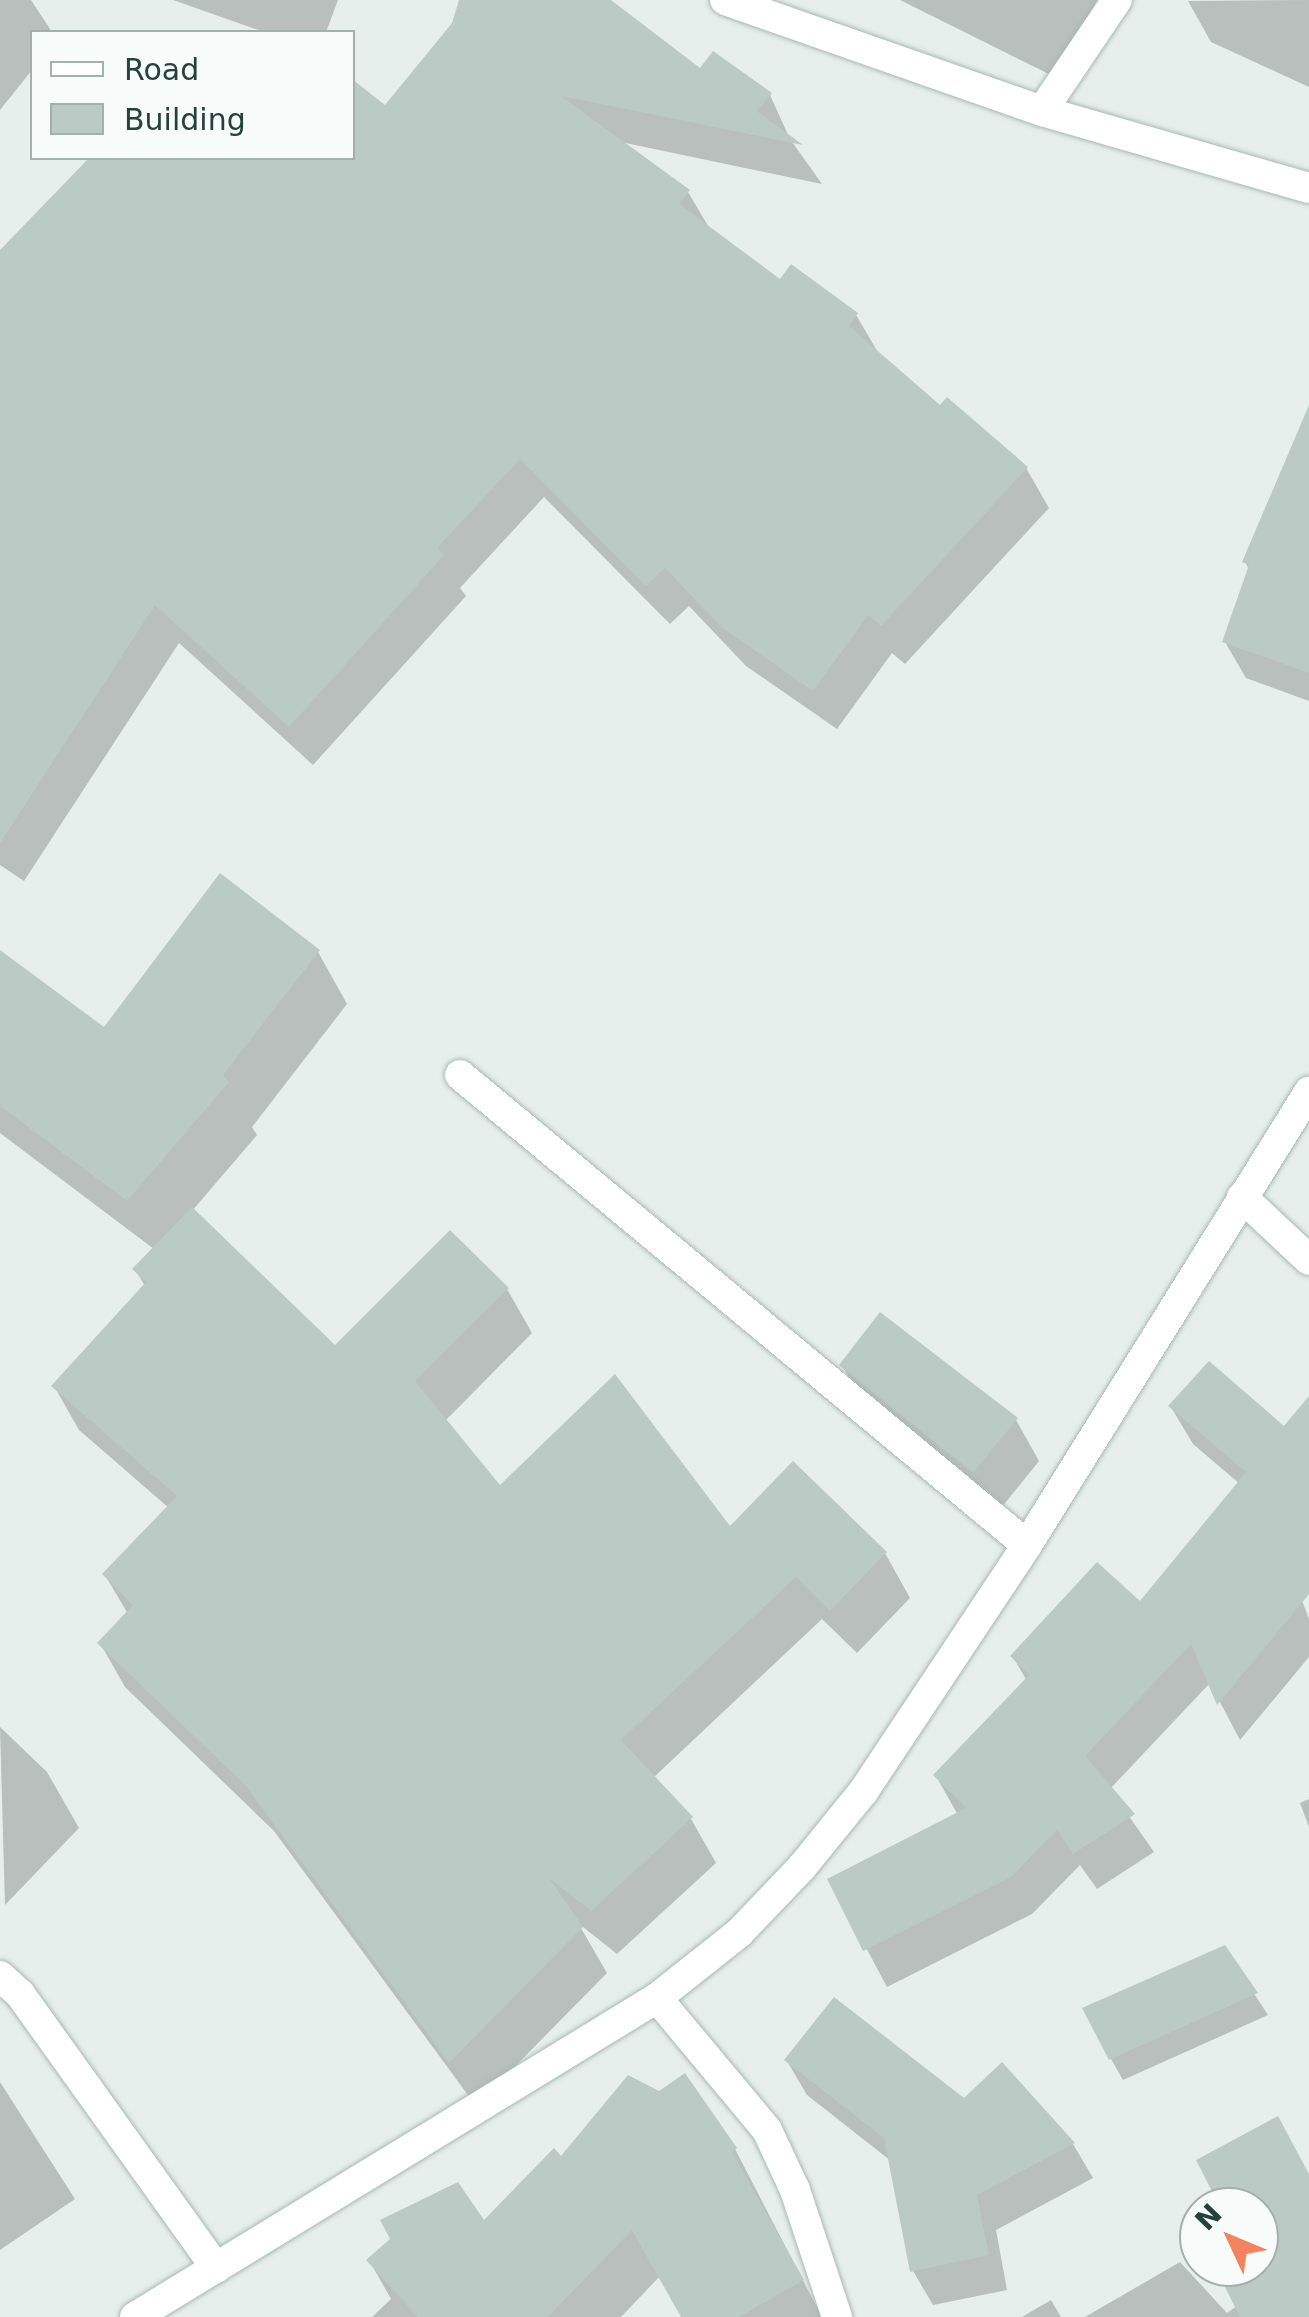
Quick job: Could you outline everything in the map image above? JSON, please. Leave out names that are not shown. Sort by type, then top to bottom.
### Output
[{"type":"street","points":[[726,0],[1042,111],[1309,188]]},
{"type":"street","points":[[1042,111],[1118,0]]},
{"type":"street","points":[[460,1075],[1027,1544]]},
{"type":"street","points":[[135,2317],[658,1998],[739,1933],[863,1792],[1027,1544],[1309,1092]]},
{"type":"street","points":[[1242,1197],[1309,1260]]},
{"type":"street","points":[[0,1976],[20,1994],[216,2268]]},
{"type":"street","points":[[658,1998],[767,2130],[795,2190],[837,2317]]},
{"type":"building","points":[[459,0],[611,0],[700,68],[713,51],[772,93],[757,111],[803,145],[561,96],[690,190],[679,204],[780,279],[791,264],[858,313],[849,326],[940,405],[947,397],[1028,467],[881,626],[868,615],[813,691],[721,627],[665,568],[646,586],[520,459],[437,548],[444,555],[289,727],[155,605],[0,843],[0,250],[87,160],[355,160],[355,81],[385,105],[452,23]]},
{"type":"building","points":[[1309,405],[1309,673],[1222,642],[1249,565],[1242,562]]},
{"type":"building","points":[[220,873],[320,950],[223,1075],[229,1082],[127,1201],[0,1106],[0,950],[104,1027]]},
{"type":"building","points":[[192,1207],[335,1345],[450,1230],[509,1288],[415,1381],[500,1485],[615,1374],[730,1526],[793,1461],[887,1552],[830,1611],[796,1577],[621,1740],[693,1817],[591,1911],[549,1878],[583,1927],[449,2063],[246,1786],[97,1643],[133,1605],[102,1574],[177,1496],[51,1386],[146,1282],[132,1269]]},
{"type":"building","points":[[880,1312],[1018,1418],[973,1473],[839,1365]]},
{"type":"building","points":[[1209,1361],[1284,1426],[1309,1396],[1309,1594],[1217,1705],[1191,1644],[1085,1756],[1135,1814],[1073,1854],[1057,1830],[1011,1877],[863,1951],[827,1879],[966,1808],[933,1775],[1029,1675],[1010,1656],[1097,1562],[1140,1601],[1246,1472],[1168,1406]]},
{"type":"building","points":[[1225,1945],[1258,1993],[1109,2060],[1082,2008]]},
{"type":"building","points":[[834,1997],[964,2098],[1002,2062],[1075,2143],[977,2195],[989,2255],[910,2272],[884,2138],[784,2060]]},
{"type":"building","points":[[685,2073],[737,2148],[732,2152],[804,2280],[739,2317],[681,2317],[632,2230],[548,2317],[418,2317],[366,2260],[390,2239],[380,2220],[458,2182],[484,2220],[554,2148],[561,2156],[628,2075],[659,2091]]},
{"type":"building","points":[[1278,2116],[1309,2174],[1309,2317],[1240,2317],[1225,2287],[1279,2287],[1279,2187],[1210,2187],[1196,2160]]}]
